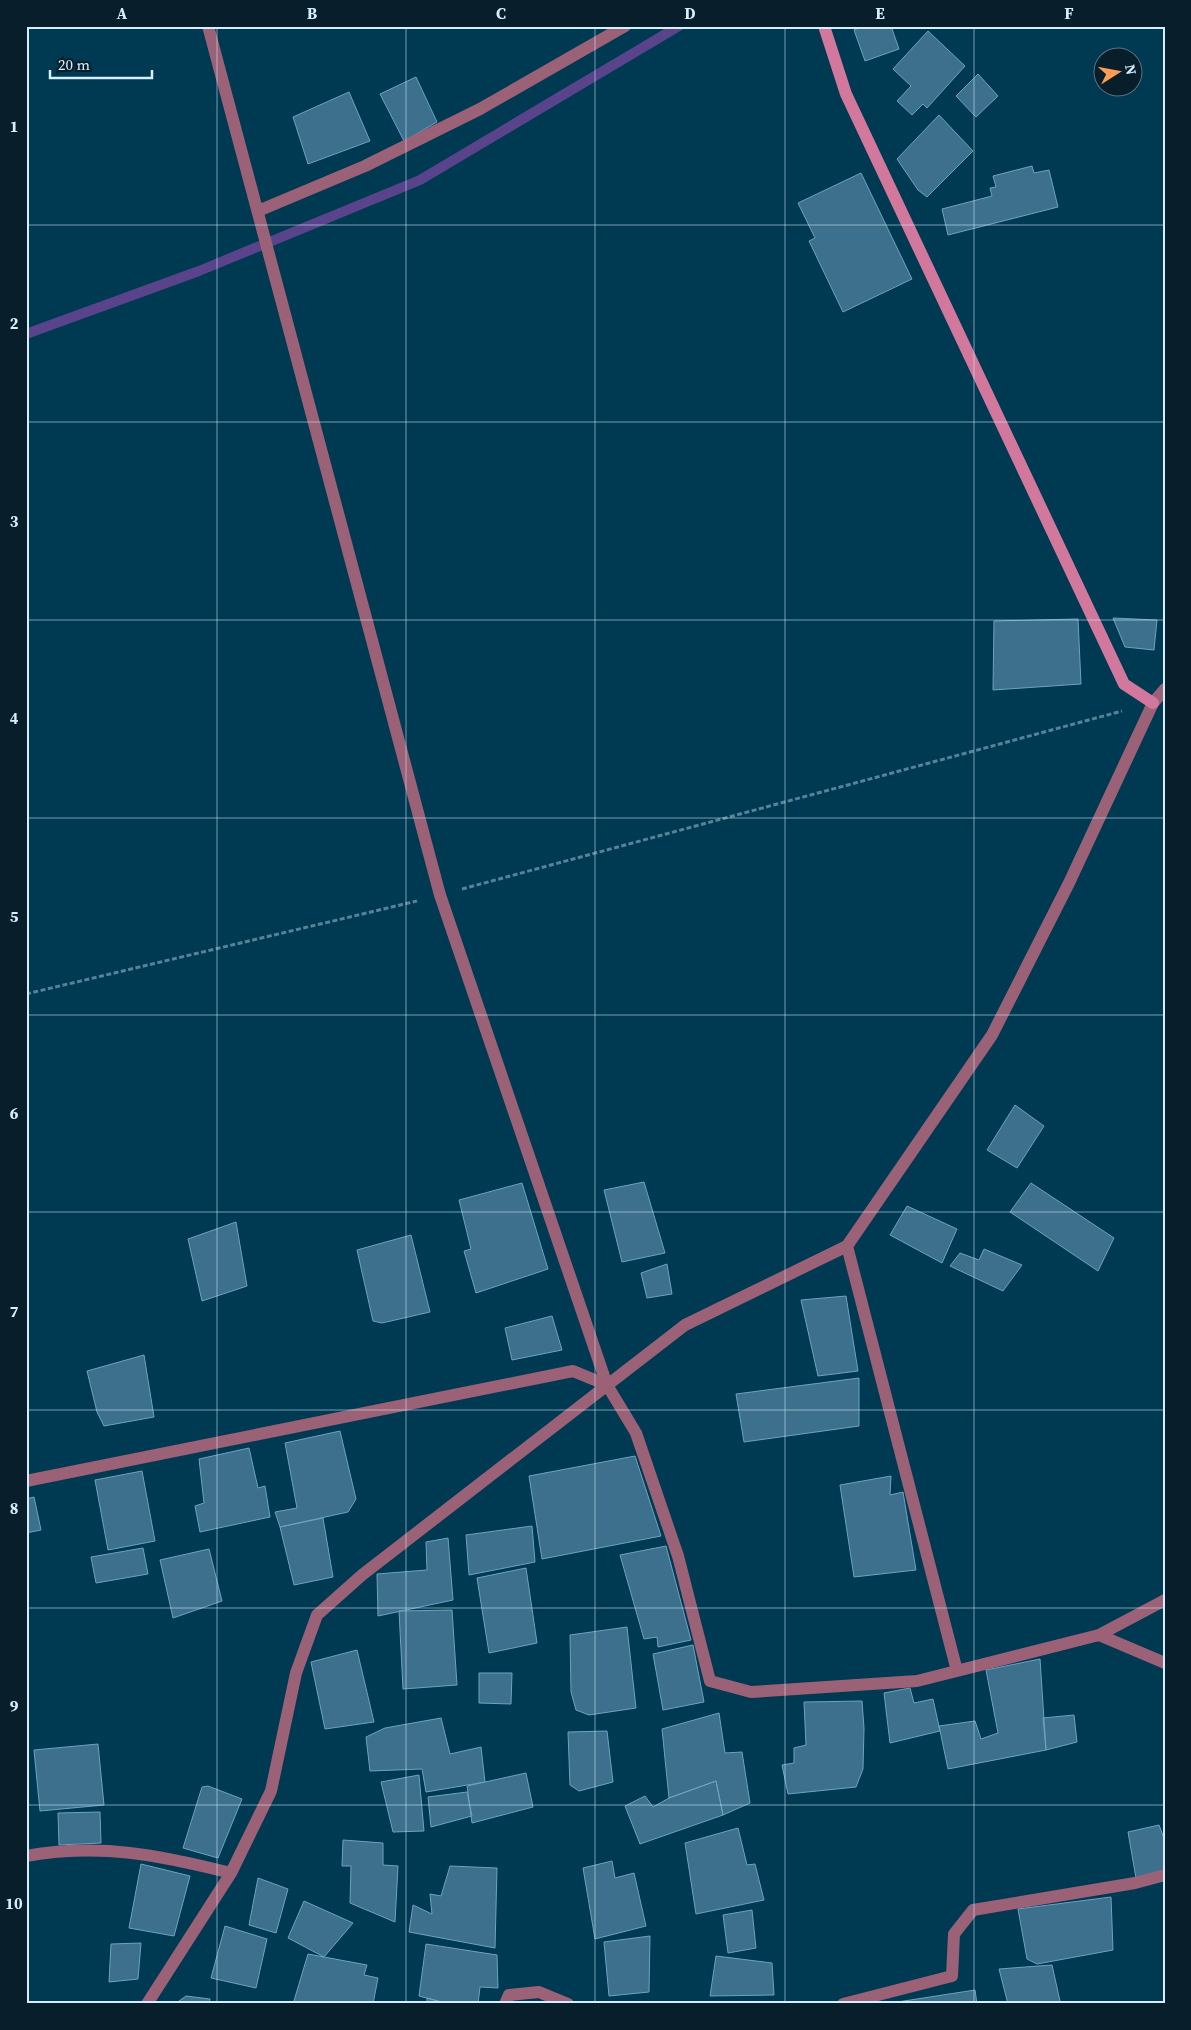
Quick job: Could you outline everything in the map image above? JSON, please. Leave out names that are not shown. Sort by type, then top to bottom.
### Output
[{"type":"street","points":[[208,26],[440,895],[608,1385],[636,1433],[678,1556],[710,1681],[751,1692],[917,1681],[1099,1635],[1165,1600]]},
{"type":"street","points":[[258,211],[365,166],[480,108],[625,26]]},
{"type":"street","points":[[824,26],[846,94],[1124,684],[1154,703]]},
{"type":"street","points":[[147,2004],[231,1873],[271,1791],[296,1673],[317,1615],[362,1575],[685,1325],[847,1246],[992,1035],[1069,883],[1154,703],[1165,689]]},
{"type":"street","points":[[847,1246],[957,1671]]},
{"type":"street","points":[[26,1481],[573,1371],[608,1385]]},
{"type":"street","points":[[1099,1635],[1165,1663]]},
{"type":"street","points":[[26,1856],[59,1850],[105,1850],[167,1857],[231,1873]]},
{"type":"street","points":[[844,2004],[952,1976],[954,1934],[973,1910],[1135,1883],[1165,1875]]},
{"type":"street","points":[[505,2004],[509,1996],[539,1992],[568,2004]]},
{"type":"path","points":[[26,994],[440,895],[1154,703]]},
{"type":"building","points":[[864,26],[891,26],[899,49],[865,61],[854,30]]},
{"type":"building","points":[[928,31],[965,66],[927,108],[923,104],[912,115],[897,101],[911,86],[893,69]]},
{"type":"building","points":[[978,74],[998,96],[976,117],[956,96]]},
{"type":"building","points":[[416,77],[437,122],[404,141],[380,94]]},
{"type":"building","points":[[349,92],[370,141],[308,164],[293,117]]},
{"type":"building","points":[[939,115],[973,151],[927,197],[918,190],[897,159]]},
{"type":"building","points":[[1032,166],[1034,173],[1049,170],[1058,207],[948,235],[942,209],[992,196],[990,188],[996,187],[993,176]]},
{"type":"building","points":[[861,173],[912,279],[843,312],[809,241],[815,238],[798,203]]},
{"type":"building","points":[[1113,618],[1157,620],[1154,650],[1125,647]]},
{"type":"building","points":[[1078,619],[1081,684],[993,690],[994,621]]},
{"type":"building","points":[[1015,1105],[1044,1126],[1017,1168],[987,1150]]},
{"type":"building","points":[[644,1182],[665,1253],[622,1262],[604,1190]]},
{"type":"building","points":[[522,1183],[548,1269],[476,1293],[464,1251],[471,1249],[459,1200]]},
{"type":"building","points":[[1031,1183],[1114,1238],[1098,1271],[1010,1212]]},
{"type":"building","points":[[907,1206],[957,1229],[942,1263],[890,1235]]},
{"type":"building","points":[[236,1222],[247,1286],[202,1301],[188,1239]]},
{"type":"building","points":[[411,1235],[430,1312],[382,1323],[373,1321],[357,1250]]},
{"type":"building","points":[[984,1249],[1022,1265],[1003,1291],[950,1266],[960,1253],[979,1260]]},
{"type":"building","points":[[667,1264],[672,1294],[647,1298],[641,1273]]},
{"type":"building","points":[[846,1296],[858,1371],[818,1376],[801,1300]]},
{"type":"building","points":[[552,1316],[562,1350],[512,1360],[505,1328]]},
{"type":"building","points":[[144,1355],[154,1417],[104,1426],[97,1412],[87,1371]]},
{"type":"building","points":[[859,1378],[859,1426],[744,1442],[736,1394]]},
{"type":"building","points":[[340,1431],[356,1499],[348,1512],[280,1527],[275,1512],[297,1508],[285,1443]]},
{"type":"building","points":[[249,1448],[258,1488],[265,1486],[270,1517],[200,1532],[195,1506],[204,1503],[199,1459]]},
{"type":"building","points":[[635,1456],[661,1536],[542,1559],[529,1476]]},
{"type":"building","points":[[142,1471],[155,1541],[108,1550],[95,1480]]},
{"type":"building","points":[[891,1476],[890,1495],[903,1492],[916,1570],[854,1577],[840,1485]]},
{"type":"building","points":[[34,1497],[41,1530],[26,1533],[26,1499]]},
{"type":"building","points":[[323,1518],[333,1577],[294,1585],[280,1527]]},
{"type":"building","points":[[532,1526],[535,1562],[469,1575],[466,1535]]},
{"type":"building","points":[[448,1538],[453,1600],[378,1616],[377,1574],[427,1570],[426,1542]]},
{"type":"building","points":[[666,1546],[691,1640],[658,1647],[657,1637],[644,1639],[620,1555]]},
{"type":"building","points":[[143,1548],[148,1574],[96,1583],[91,1557]]},
{"type":"building","points":[[209,1549],[222,1601],[173,1618],[160,1560]]},
{"type":"building","points":[[526,1568],[537,1643],[489,1653],[477,1578]]},
{"type":"building","points":[[452,1610],[457,1685],[403,1689],[399,1611]]},
{"type":"building","points":[[627,1627],[636,1708],[589,1715],[576,1710],[571,1692],[570,1635]]},
{"type":"building","points":[[693,1645],[704,1702],[663,1710],[653,1654]]},
{"type":"building","points":[[357,1650],[374,1722],[325,1729],[311,1662]]},
{"type":"building","points":[[1040,1659],[1046,1750],[948,1769],[939,1726],[975,1721],[981,1739],[998,1733],[986,1670]]},
{"type":"building","points":[[479,1673],[512,1673],[511,1704],[479,1703]]},
{"type":"building","points":[[910,1688],[914,1703],[933,1699],[940,1731],[890,1743],[884,1693]]},
{"type":"building","points":[[862,1701],[864,1728],[863,1769],[856,1787],[788,1794],[782,1765],[794,1763],[794,1748],[806,1745],[804,1702]]},
{"type":"building","points":[[719,1713],[725,1753],[742,1752],[750,1803],[723,1815],[716,1781],[669,1798],[662,1729]]},
{"type":"building","points":[[1074,1715],[1077,1742],[1046,1750],[1043,1718]]},
{"type":"building","points":[[441,1718],[450,1754],[481,1747],[485,1782],[426,1792],[422,1769],[370,1771],[366,1737],[385,1728]]},
{"type":"building","points":[[607,1731],[613,1782],[579,1791],[570,1785],[568,1732]]},
{"type":"building","points":[[98,1744],[104,1805],[40,1811],[34,1750]]},
{"type":"building","points":[[526,1773],[533,1807],[472,1823],[467,1786]]},
{"type":"building","points":[[419,1775],[424,1831],[393,1832],[381,1782]]},
{"type":"building","points":[[716,1781],[723,1815],[640,1844],[625,1806],[645,1796],[653,1807],[669,1798]]},
{"type":"building","points":[[208,1786],[242,1799],[218,1858],[183,1848],[202,1787]]},
{"type":"building","points":[[467,1792],[472,1816],[431,1827],[428,1797]]},
{"type":"building","points":[[100,1812],[101,1843],[59,1845],[58,1813]]},
{"type":"building","points":[[1159,1825],[1165,1841],[1165,1870],[1136,1878],[1128,1832]]},
{"type":"building","points":[[738,1828],[747,1865],[755,1864],[764,1900],[696,1914],[685,1843]]},
{"type":"building","points":[[343,1840],[383,1843],[383,1865],[398,1866],[395,1922],[350,1903],[351,1866],[342,1866]]},
{"type":"building","points":[[612,1861],[615,1878],[634,1873],[646,1926],[595,1939],[583,1868]]},
{"type":"building","points":[[141,1864],[190,1876],[174,1936],[129,1928]]},
{"type":"building","points":[[450,1866],[497,1868],[495,1948],[409,1932],[413,1905],[432,1914],[430,1894],[441,1896]]},
{"type":"building","points":[[258,1878],[288,1889],[276,1933],[249,1925]]},
{"type":"building","points":[[1111,1897],[1113,1950],[1037,1964],[1027,1959],[1018,1909]]},
{"type":"building","points":[[304,1901],[353,1923],[324,1957],[288,1938]]},
{"type":"building","points":[[752,1910],[756,1948],[728,1953],[723,1915]]},
{"type":"building","points":[[225,1926],[267,1939],[256,1988],[211,1978]]},
{"type":"building","points":[[650,1936],[649,1992],[609,1996],[604,1942]]},
{"type":"building","points":[[141,1943],[138,1979],[109,1982],[111,1944]]},
{"type":"building","points":[[426,1944],[497,1955],[498,1988],[480,1987],[478,2004],[449,2004],[419,1996]]},
{"type":"building","points":[[308,1954],[367,1965],[364,1975],[378,1978],[373,2004],[293,2004]]},
{"type":"building","points":[[716,1956],[772,1963],[774,1995],[710,1996]]},
{"type":"building","points":[[1052,1965],[1060,2001],[1050,2004],[1008,2004],[999,1969]]},
{"type":"building","points":[[975,1990],[977,2004],[891,2004],[891,2003]]},
{"type":"building","points":[[186,1996],[210,1999],[209,2004],[180,2004],[179,2001]]},
{"type":"building","points":[[427,1998],[449,2004],[427,2004]]},
{"type":"waterway","points":[[26,334],[199,271],[420,180],[679,26]]}]
